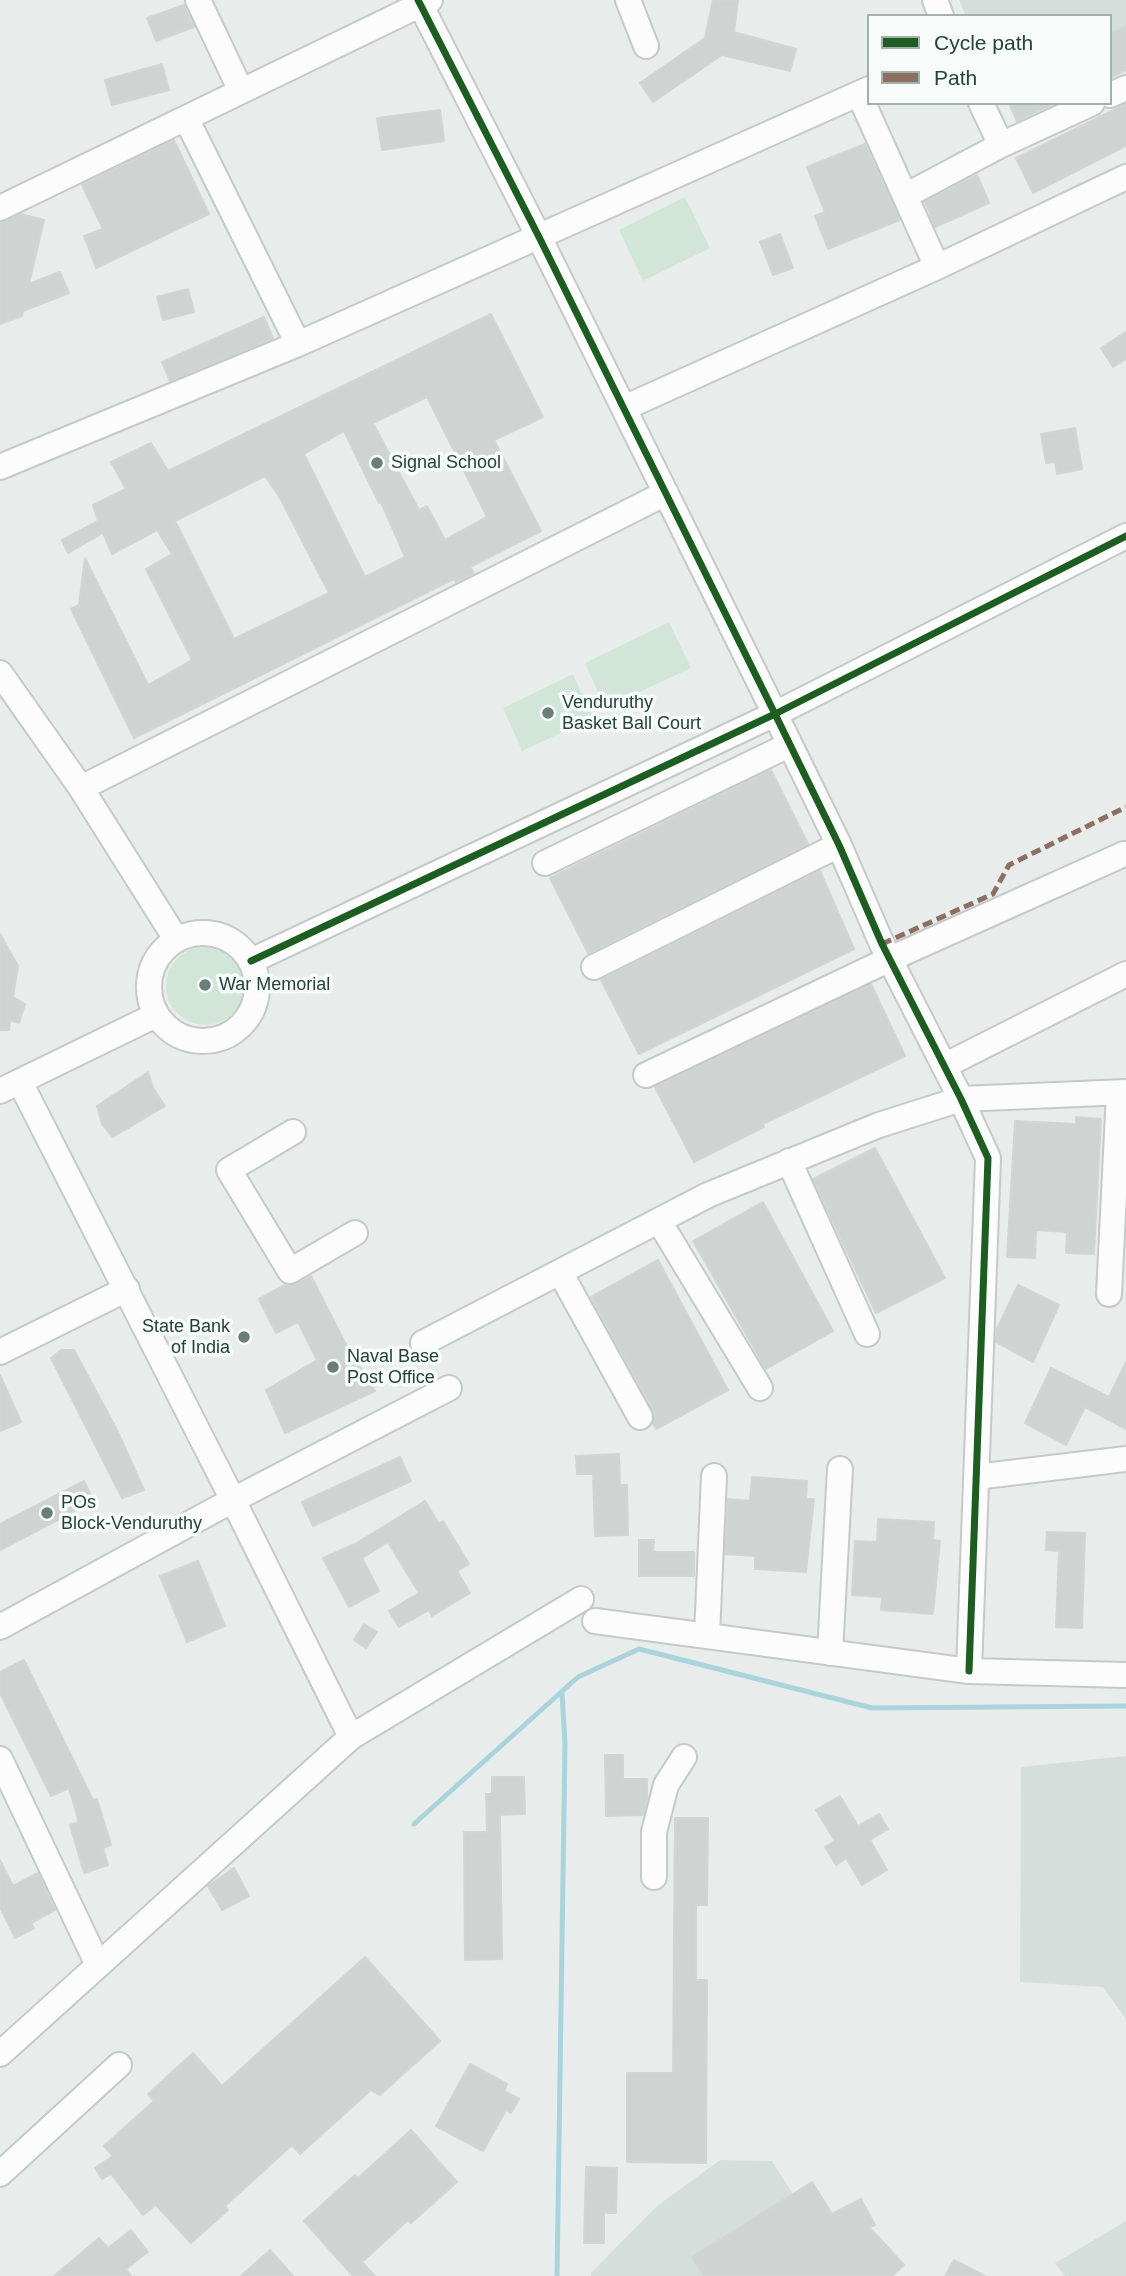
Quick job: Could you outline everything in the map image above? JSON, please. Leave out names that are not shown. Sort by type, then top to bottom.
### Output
[{"type":"street","points":[[198,0],[241,91]]},
{"type":"street","points":[[628,0],[646,46]]},
{"type":"street","points":[[0,208],[423,1],[839,845],[890,959],[988,1158],[969,1671]]},
{"type":"street","points":[[0,467],[298,344],[864,92]]},
{"type":"street","points":[[869,105],[937,267]]},
{"type":"street","points":[[982,105],[1001,145]]},
{"type":"street","points":[[905,196],[1001,145],[1088,105]]},
{"type":"street","points":[[186,118],[298,344]]},
{"type":"street","points":[[624,408],[937,267],[1126,177]]},
{"type":"street","points":[[81,788],[666,493]]},
{"type":"street","points":[[251,961],[775,714],[1126,536]]},
{"type":"street","points":[[0,673],[81,788],[176,939]]},
{"type":"street","points":[[545,863],[789,745]]},
{"type":"street","points":[[594,967],[839,845]]},
{"type":"street","points":[[646,1075],[890,959],[1124,854]]},
{"type":"street","points":[[192,933],[226,937],[240,947],[251,961],[257,992],[253,1008],[245,1022],[233,1033],[217,1040],[190,1040],[167,1028],[156,1015],[149,999],[149,981],[153,965],[163,950],[176,939],[192,933]]},
{"type":"street","points":[[944,1066],[1126,974]]},
{"type":"street","points":[[156,1015],[10,1086],[127,1289],[351,1737]]},
{"type":"street","points":[[423,1343],[708,1195],[879,1125],[961,1099],[1123,1092],[1109,1293]]},
{"type":"street","points":[[293,1132],[229,1170],[290,1271],[355,1233]]},
{"type":"street","points":[[789,1161],[867,1334]]},
{"type":"street","points":[[659,1221],[760,1388]]},
{"type":"street","points":[[560,1272],[640,1417]]},
{"type":"street","points":[[0,1352],[127,1289]]},
{"type":"street","points":[[0,1628],[233,1500],[449,1388]]},
{"type":"street","points":[[976,1477],[1126,1459]]},
{"type":"street","points":[[830,1653],[840,1469]]},
{"type":"street","points":[[707,1635],[714,1476]]},
{"type":"street","points":[[0,2054],[351,1737],[581,1599]]},
{"type":"street","points":[[595,1621],[969,1671],[1126,1675]]},
{"type":"street","points":[[654,1877],[654,1832],[666,1785],[684,1757]]},
{"type":"street","points":[[0,1759],[98,1965]]},
{"type":"street","points":[[0,2174],[119,2065]]},
{"type":"shaded area","points":[[959,0],[1126,0],[1126,68],[1112,75],[1112,14],[965,14]]},
{"type":"shaded area","points":[[1126,1756],[1126,2019],[1103,1987],[1020,1982],[1021,1767]]},
{"type":"shaded area","points":[[720,2160],[772,2161],[845,2276],[591,2276],[657,2206]]},
{"type":"shaded area","points":[[1126,2221],[1126,2276],[1065,2276],[1055,2263]]},
{"type":"green space","points":[[685,197],[710,248],[643,281],[619,230]]},
{"type":"green space","points":[[669,622],[691,668],[605,708],[585,663]]},
{"type":"green space","name":"Venduruthy Basket Ball Court","points":[[573,674],[593,718],[522,751],[503,708]]},
{"type":"green space","points":[[205,947],[220,950],[237,964],[244,986],[241,1001],[227,1018],[205,1025],[190,1022],[173,1008],[166,986],[169,971],[183,954]]},
{"type":"building","points":[[713,0],[738,0],[734,32],[796,49],[790,71],[722,55],[653,102],[640,83],[705,38]]},
{"type":"building","points":[[184,5],[194,27],[156,41],[147,18]]},
{"type":"building","points":[[1126,27],[1126,70],[1112,77],[1112,33]]},
{"type":"building","points":[[162,64],[169,90],[112,105],[105,80]]},
{"type":"building","points":[[1126,104],[1126,146],[1033,193],[1016,158]]},
{"type":"building","points":[[1010,105],[1051,105],[1017,121]]},
{"type":"building","points":[[440,110],[444,141],[382,150],[377,118]]},
{"type":"building","points":[[174,140],[209,214],[96,268],[84,236],[103,229],[82,185]]},
{"type":"building","points":[[865,144],[900,220],[828,249],[815,216],[825,212],[807,167]]},
{"type":"building","points":[[977,175],[989,203],[935,227],[925,202]]},
{"type":"building","points":[[21,214],[44,220],[29,284],[60,272],[69,293],[23,311],[22,316],[0,324],[0,223]]},
{"type":"building","points":[[780,234],[793,268],[773,275],[760,242]]},
{"type":"building","points":[[188,289],[194,312],[163,320],[157,297]]},
{"type":"building","points":[[491,314],[543,417],[494,440],[541,531],[470,567],[474,573],[456,582],[454,579],[134,738],[71,609],[79,605],[85,558],[148,685],[192,660],[146,569],[172,554],[157,530],[112,554],[103,533],[68,553],[62,540],[98,521],[93,505],[126,489],[111,462],[151,443],[168,471]],"holes":[[[427,397],[487,517],[445,540],[427,506],[419,510],[373,423]],[[344,431],[379,503],[381,502],[405,557],[365,577],[304,454]],[[265,476],[280,498],[329,593],[234,639],[175,521]]]},
{"type":"building","points":[[264,317],[273,338],[170,381],[162,362]]},
{"type":"building","points":[[1126,332],[1126,359],[1113,367],[1101,348]]},
{"type":"building","points":[[1075,428],[1082,469],[1057,474],[1055,462],[1046,463],[1041,434]]},
{"type":"building","points":[[771,770],[808,844],[588,953],[550,878]]},
{"type":"building","points":[[820,871],[854,949],[639,1054],[601,980]]},
{"type":"building","points":[[0,934],[18,966],[13,997],[25,1004],[19,1023],[10,1020],[9,1030],[0,1030]]},
{"type":"building","points":[[871,984],[905,1056],[763,1124],[764,1127],[694,1162],[655,1087]]},
{"type":"building","points":[[148,1072],[153,1088],[165,1106],[113,1137],[102,1124],[97,1106]]},
{"type":"building","points":[[1076,1117],[1101,1119],[1094,1254],[1066,1253],[1067,1232],[1036,1230],[1035,1258],[1007,1257],[1015,1121],[1076,1124]]},
{"type":"building","points":[[875,1148],[945,1278],[876,1313],[813,1179]]},
{"type":"building","points":[[763,1202],[833,1331],[766,1369],[693,1241]]},
{"type":"building","points":[[658,1260],[728,1390],[656,1429],[653,1410],[591,1297]]},
{"type":"building","points":[[311,1276],[344,1341],[375,1391],[285,1433],[266,1390],[317,1360],[298,1322],[276,1333],[259,1299],[285,1285],[297,1284]]},
{"type":"building","points":[[1018,1285],[1059,1305],[1033,1362],[996,1342],[997,1329]]},
{"type":"building","points":[[61,1350],[74,1350],[117,1430],[144,1490],[122,1498],[51,1358]]},
{"type":"building","points":[[1126,1362],[1126,1429],[1085,1407],[1066,1445],[1025,1423],[1051,1368],[1109,1397]]},
{"type":"building","points":[[0,1375],[21,1422],[0,1431]]},
{"type":"building","points":[[619,1454],[620,1485],[627,1485],[628,1535],[595,1536],[593,1474],[577,1474],[576,1456]]},
{"type":"building","points":[[400,1457],[411,1481],[313,1526],[302,1502]]},
{"type":"building","points":[[752,1477],[807,1481],[806,1499],[814,1499],[806,1572],[755,1569],[755,1556],[725,1554],[728,1499],[750,1501]]},
{"type":"building","name":"POs Block-Venduruthy","points":[[84,1481],[94,1501],[0,1550],[0,1524]]},
{"type":"building","points":[[425,1501],[439,1524],[443,1521],[469,1564],[457,1571],[470,1593],[432,1616],[429,1610],[399,1627],[389,1611],[419,1593],[388,1542],[362,1558],[379,1591],[349,1607],[323,1558],[355,1544]]},
{"type":"building","points":[[878,1519],[934,1522],[933,1540],[940,1541],[933,1614],[881,1610],[882,1597],[852,1595],[855,1541],[877,1542]]},
{"type":"building","points":[[1047,1532],[1085,1533],[1082,1628],[1056,1627],[1059,1551],[1046,1550]]},
{"type":"building","points":[[639,1540],[654,1540],[653,1552],[694,1552],[694,1576],[639,1576]]},
{"type":"building","points":[[198,1561],[225,1626],[187,1642],[160,1576]]},
{"type":"building","points":[[364,1624],[377,1632],[366,1648],[354,1640]]},
{"type":"building","points":[[24,1660],[93,1800],[97,1799],[111,1845],[103,1848],[108,1865],[84,1873],[70,1825],[79,1822],[69,1788],[51,1796],[0,1693],[0,1672]]},
{"type":"building","points":[[605,1755],[623,1755],[623,1779],[647,1779],[647,1799],[643,1815],[606,1816]]},
{"type":"building","points":[[492,1777],[524,1777],[525,1814],[500,1815],[502,1959],[465,1960],[464,1832],[487,1832],[486,1794],[492,1794]]},
{"type":"building","points":[[840,1796],[858,1826],[879,1814],[888,1829],[870,1840],[887,1870],[862,1885],[846,1858],[836,1865],[825,1847],[835,1841],[816,1810]]},
{"type":"building","points":[[675,1818],[708,1818],[707,1905],[696,1905],[696,1980],[707,1980],[706,2163],[627,2162],[627,2073],[673,2073]]},
{"type":"building","points":[[0,1860],[13,1886],[38,1873],[55,1910],[31,1923],[34,1928],[15,1938],[0,1907]]},
{"type":"building","points":[[234,1868],[249,1896],[222,1910],[208,1886]]},
{"type":"building","points":[[365,1957],[440,2041],[380,2095],[371,2090],[300,2154],[292,2145],[225,2206],[228,2210],[191,2243],[156,2205],[143,2215],[111,2174],[102,2179],[95,2168],[113,2156],[104,2146],[154,2101],[148,2094],[193,2053],[222,2086]]},
{"type":"building","points":[[470,2064],[507,2084],[504,2091],[519,2099],[511,2113],[506,2110],[483,2151],[436,2126]]},
{"type":"building","points":[[411,2130],[457,2182],[411,2223],[408,2220],[362,2262],[375,2276],[353,2276],[304,2221],[355,2175],[358,2178]]},
{"type":"building","points":[[586,2167],[617,2168],[616,2213],[604,2213],[604,2243],[584,2243]]},
{"type":"building","points":[[812,2182],[832,2214],[861,2199],[875,2225],[869,2227],[904,2265],[892,2276],[704,2276],[692,2257]]},
{"type":"building","points":[[131,2230],[148,2252],[126,2269],[131,2276],[54,2276],[99,2238],[108,2248]]},
{"type":"building","points":[[270,2250],[293,2276],[241,2276]]},
{"type":"building","points":[[954,2260],[985,2276],[945,2276]]},
{"type":"waterway","points":[[414,1824],[578,1677],[639,1649],[872,1708],[1126,1706]]},
{"type":"waterway","points":[[557,2276],[565,1743],[562,1693]]},
{"type":"marked path","points":[[882,944],[993,894],[1009,865],[1126,807]]},
{"type":"cycle path","points":[[418,0],[539,237],[775,714],[839,845],[882,944],[988,1158],[969,1671]]},
{"type":"cycle path","points":[[251,961],[775,714],[1126,536]]},
{"type":"place","name":"Signal School","points":[[377,463]]},
{"type":"place","name":"Venduruthy Basket Ball Court","points":[[548,713]]},
{"type":"place","name":"War Memorial","points":[[205,985]]},
{"type":"place","name":"State Bank of India","points":[[244,1337]]},
{"type":"place","name":"Naval Base Post Office","points":[[333,1367]]},
{"type":"place","name":"POs Block-Venduruthy","points":[[47,1513]]}]
